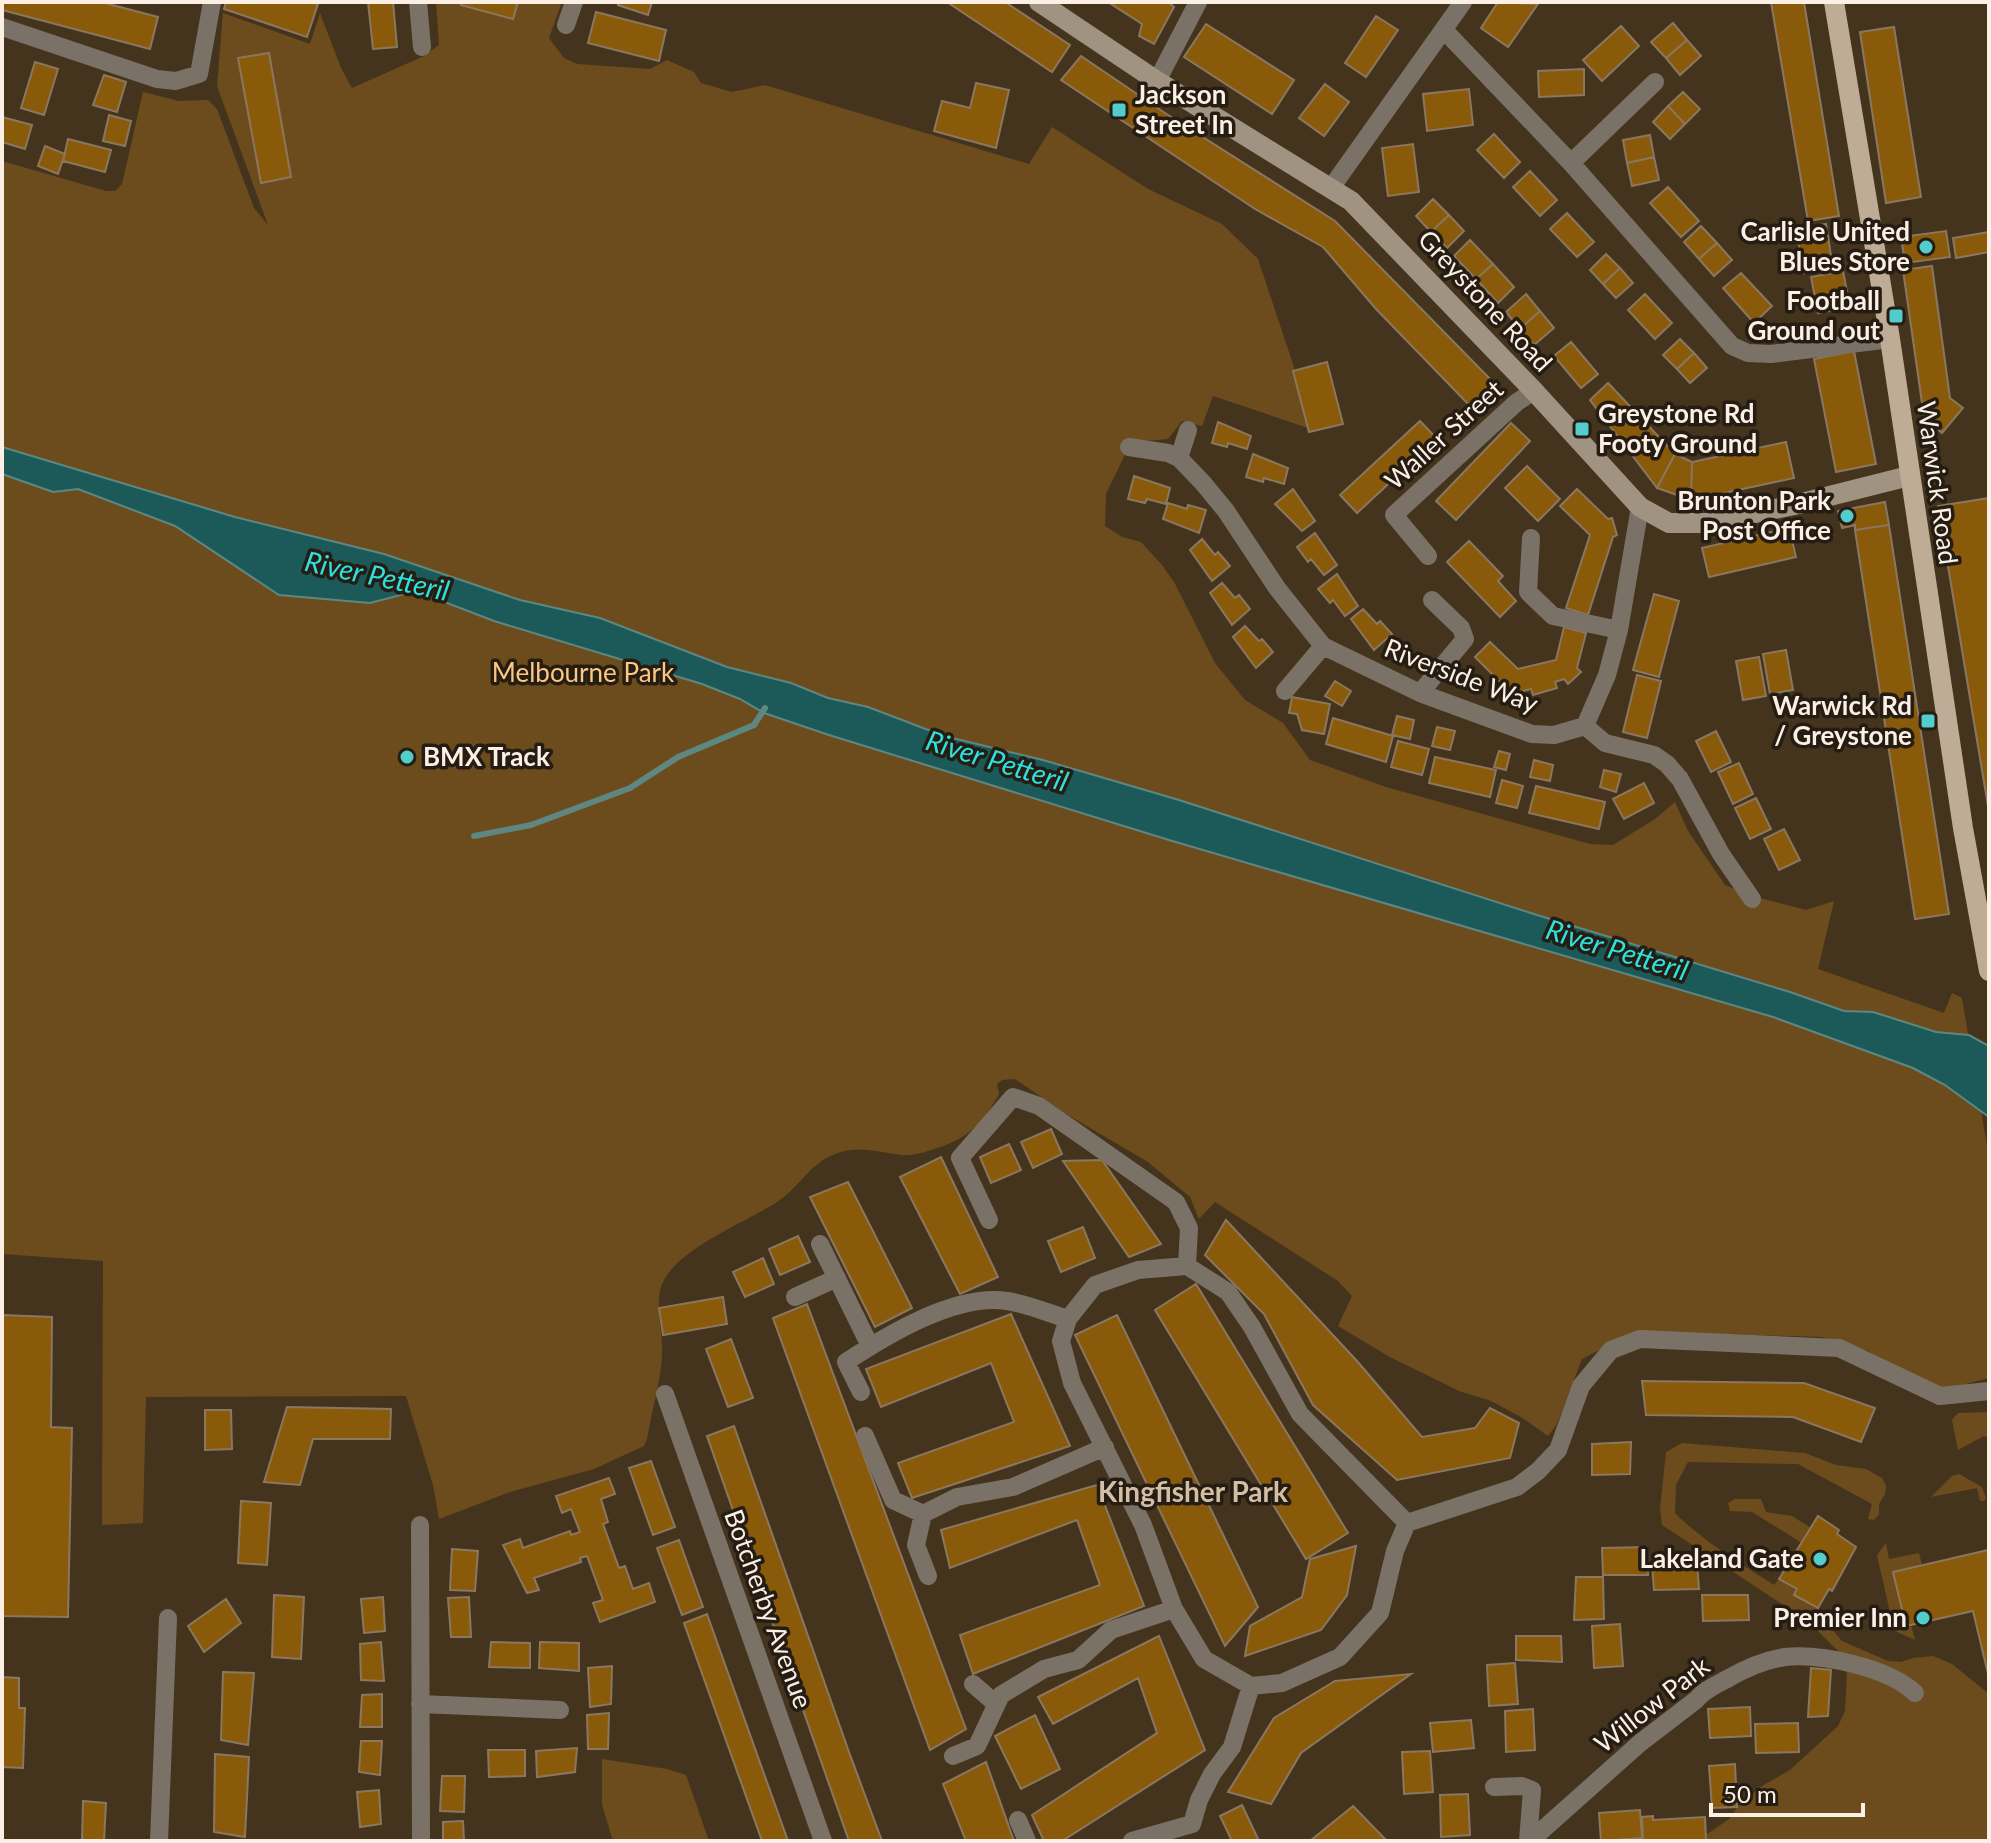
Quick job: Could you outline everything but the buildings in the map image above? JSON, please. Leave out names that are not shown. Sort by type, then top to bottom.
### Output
[{"type":"main road","name":"Warwick Road","points":[[1834,2],[1890,339],[1963,828],[1989,971]]},
{"type":"street","points":[[2,27],[157,79],[176,81],[199,74],[212,2]]},
{"type":"street","points":[[418,2],[422,47]]},
{"type":"street","points":[[566,25],[574,2]]},
{"type":"street","name":"Greystone Road","points":[[1039,2],[1157,81],[1351,201],[1382,230],[1640,507],[1669,523],[1707,523],[1909,476]]},
{"type":"street","points":[[1157,81],[1198,2]]},
{"type":"street","points":[[1331,188],[1463,2]]},
{"type":"street","points":[[1444,30],[1571,163],[1732,346],[1748,353],[1771,354],[1890,339]]},
{"type":"street","points":[[1571,163],[1655,82]]},
{"type":"street","name":"Waller Street","points":[[1428,556],[1394,515],[1517,402],[1534,391]]},
{"type":"street","points":[[1129,447],[1168,453],[1179,458],[1188,430]]},
{"type":"street","name":"Riverside Way","points":[[1179,458],[1226,511],[1277,588],[1323,646],[1420,693],[1532,734],[1554,735],[1585,726]]},
{"type":"street","points":[[1640,507],[1619,630],[1607,675],[1585,726],[1605,743],[1654,755],[1667,764],[1680,779],[1721,854],[1752,899]]},
{"type":"street","points":[[1531,538],[1528,592],[1553,616],[1619,630]]},
{"type":"street","points":[[1420,693],[1465,639],[1461,628],[1432,600]]},
{"type":"street","points":[[1285,691],[1323,646]]},
{"type":"street","points":[[989,1220],[960,1158],[1013,1097],[1039,1106],[1176,1202],[1189,1228],[1187,1266]]},
{"type":"street","points":[[820,1244],[870,1346]]},
{"type":"street","points":[[1407,1523],[1300,1414],[1252,1327],[1228,1292],[1187,1266],[1138,1270],[1095,1285],[1068,1319],[1061,1341],[1072,1383],[1143,1525],[1174,1609],[1204,1659],[1251,1686],[1282,1683],[1340,1657],[1380,1613],[1395,1551],[1407,1523],[1517,1487],[1538,1471],[1558,1450],[1581,1386],[1611,1350],[1640,1339],[1839,1348],[1940,1396],[1989,1391]]},
{"type":"street","points":[[795,1297],[837,1278]]},
{"type":"street","points":[[861,1392],[846,1362],[870,1346],[971,1301],[1007,1301],[1068,1319]]},
{"type":"street","name":"Botcherby Avenue","points":[[665,1394],[823,1841]]},
{"type":"street","points":[[865,1436],[893,1500],[923,1514]]},
{"type":"street","points":[[923,1514],[957,1497],[1013,1487],[1105,1447]]},
{"type":"street","points":[[923,1514],[916,1545],[928,1576]]},
{"type":"street","points":[[420,1525],[421,1841]]},
{"type":"street","points":[[953,1756],[977,1746],[1001,1695],[1044,1669],[1078,1660],[1111,1630],[1174,1609]]},
{"type":"street","points":[[159,1841],[168,1618]]},
{"type":"street","name":"Willow Park","points":[[1529,1841],[1631,1750],[1702,1694],[1735,1674],[1784,1658],[1800,1657],[1853,1664],[1881,1672],[1904,1683],[1915,1693]]},
{"type":"street","points":[[973,1684],[996,1704]]},
{"type":"street","points":[[1132,1841],[1196,1833],[1199,1800],[1212,1774],[1232,1747],[1251,1686]]},
{"type":"street","points":[[420,1704],[560,1710]]},
{"type":"street","name":"Willow Park","points":[[1494,1787],[1522,1786],[1532,1790],[1529,1841]]},
{"type":"street","points":[[1018,1820],[1027,1841]]},
{"type":"green space","name":"Melbourne Park","points":[[436,2],[562,2],[549,38],[564,58],[577,64],[650,69],[667,60],[694,72],[701,83],[732,92],[765,85],[1029,164],[1052,127],[1148,189],[1222,224],[1258,259],[1293,364],[1308,428],[1213,396],[1202,426],[1182,421],[1168,439],[1131,442],[1106,494],[1105,526],[1122,537],[1141,542],[1162,565],[1174,582],[1215,663],[1245,700],[1283,723],[1310,760],[1386,787],[1590,844],[1613,845],[1655,819],[1675,802],[1688,831],[1725,885],[1752,896],[1806,910],[1834,901],[1818,969],[1944,1013],[1952,993],[1962,998],[1989,1158],[1989,1378],[1942,1390],[1895,1370],[1868,1351],[1823,1337],[1687,1333],[1611,1344],[1582,1359],[1557,1424],[1548,1436],[1491,1401],[1459,1391],[1390,1357],[1338,1326],[1352,1296],[1338,1281],[1215,1202],[1199,1219],[1190,1197],[1148,1162],[1068,1115],[1015,1079],[1002,1080],[997,1084],[999,1094],[986,1115],[954,1142],[913,1155],[857,1150],[841,1152],[822,1160],[780,1200],[715,1236],[670,1271],[660,1291],[661,1365],[644,1446],[594,1469],[510,1492],[439,1519],[433,1485],[406,1396],[146,1397],[143,1523],[102,1525],[103,1261],[2,1254],[2,161],[115,191],[122,184],[143,92],[179,101],[208,100],[217,109],[254,208],[268,225],[217,86],[223,13],[310,44],[320,13],[352,88],[424,56],[439,45]]},
{"type":"green space","points":[[1989,1412],[1989,1438],[1984,1436],[1958,1450],[1952,1420],[1958,1413]]},
{"type":"green space","points":[[1682,1443],[1805,1453],[1836,1465],[1866,1469],[1882,1478],[1886,1486],[1885,1494],[1874,1520],[1868,1519],[1872,1504],[1798,1464],[1688,1462],[1676,1485],[1675,1513],[1710,1543],[1774,1585],[1779,1579],[1797,1589],[1794,1595],[1818,1608],[1842,1641],[1888,1661],[1901,1662],[1933,1656],[1952,1664],[1989,1694],[1989,1841],[1697,1841],[1729,1819],[1739,1805],[1762,1786],[1790,1770],[1838,1726],[1845,1711],[1847,1674],[1845,1658],[1809,1622],[1662,1525],[1660,1509],[1666,1452]]},
{"type":"green space","points":[[1959,1474],[1982,1487],[1986,1498],[1984,1501],[1980,1501],[1977,1488],[1931,1497],[1952,1476]]},
{"type":"green space","points":[[1735,1499],[1761,1499],[1766,1512],[1792,1516],[1811,1528],[1802,1543],[1752,1512],[1730,1511],[1728,1503]]},
{"type":"green space","points":[[1886,1543],[1889,1559],[1919,1553],[1922,1565],[1894,1572],[1906,1626],[1911,1625],[1915,1640],[1895,1631],[1892,1621],[1877,1555]]},
{"type":"green space","points":[[602,1759],[686,1775],[709,1841],[613,1841],[602,1805]]},
{"type":"water","name":"River Petteril","points":[[2,447],[235,517],[384,554],[520,600],[600,618],[727,667],[868,707],[944,736],[1043,760],[1179,800],[1844,1011],[1873,1012],[1936,1032],[1969,1035],[1989,1046],[1989,1117],[1945,1085],[1913,1068],[1773,1017],[1169,840],[829,735],[764,713],[740,699],[702,684],[494,621],[416,591],[370,603],[279,595],[175,526],[78,489],[53,492],[2,474]]},
{"type":"waterway","points":[[474,836],[531,825],[630,788],[678,757],[754,725],[765,708]]},
{"type":"place","name":"Jackson Street In","points":[[1119,110]]},
{"type":"place","name":"Carlisle United Blues Store","points":[[1926,247]]},
{"type":"place","name":"Football Ground out","points":[[1896,316]]},
{"type":"place","name":"Greystone Rd Footy Ground","points":[[1582,429]]},
{"type":"place","name":"Brunton Park Post Office","points":[[1847,516]]},
{"type":"place","name":"Warwick Rd / Greystone","points":[[1928,721]]},
{"type":"place","name":"BMX Track","points":[[407,757]]},
{"type":"place","name":"Lakeland Gate","points":[[1820,1559]]},
{"type":"place","name":"Premier Inn","points":[[1923,1618]]},
{"type":"district","name":"Kingfisher Park","points":[[1193,1492]]}]
